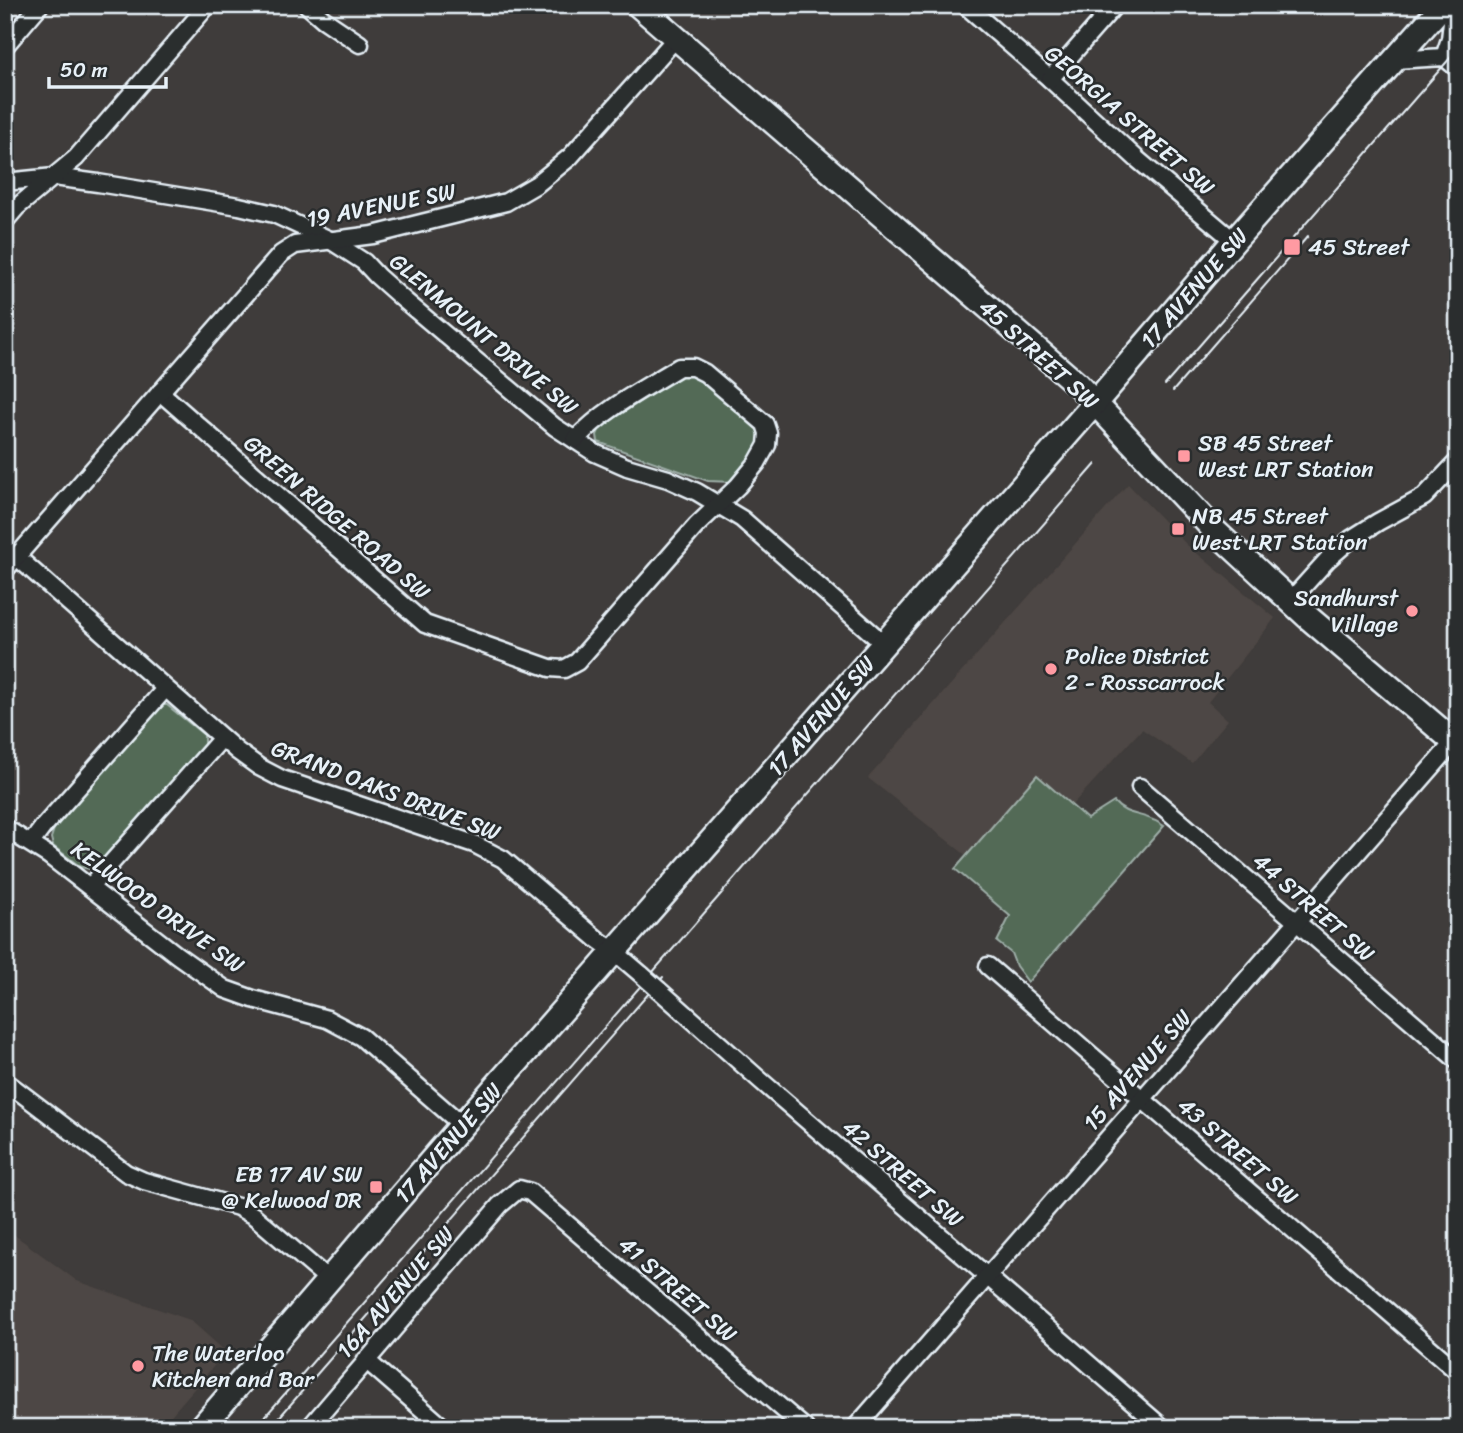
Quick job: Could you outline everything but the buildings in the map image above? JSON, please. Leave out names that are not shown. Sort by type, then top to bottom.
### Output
[{"type":"main road","name":"45 STREET SW","points":[[638,5],[1078,385],[1217,533],[1290,601],[1456,743]]},
{"type":"main road","name":"17 AVENUE SW","points":[[201,1428],[1234,241],[1443,5]]},
{"type":"street","points":[[5,46],[40,5]]},
{"type":"street","points":[[5,221],[17,207],[75,158],[208,5]]},
{"type":"street","points":[[307,5],[360,44]]},
{"type":"street","name":"GEORGIA STREET SW","points":[[965,5],[1137,159],[1234,241]]},
{"type":"street","points":[[1050,79],[1115,5]]},
{"type":"street","points":[[1444,57],[1450,39],[1454,5]]},
{"type":"street","name":"19 AVENUE SW","points":[[5,570],[281,254],[296,245],[373,235],[506,202],[537,184],[570,157],[676,38]]},
{"type":"street","points":[[1394,60],[1444,57],[1458,69]]},
{"type":"street","name":"GLENMOUNT DRIVE SW","points":[[5,182],[54,177],[239,205],[274,214],[330,240],[364,261],[377,276],[423,316],[555,427],[596,453],[697,492],[742,519],[884,644]]},
{"type":"street","name":"GREEN RIDGE ROAD SW","points":[[160,392],[425,624],[550,668],[564,669],[577,662],[697,525],[738,486],[757,463],[767,445],[768,433],[765,424],[705,373],[693,367],[679,367],[604,414],[575,440]]},
{"type":"street","points":[[1290,601],[1328,559],[1351,539],[1424,498],[1458,461]]},
{"type":"street","name":"GRAND OAKS DRIVE SW","points":[[17,557],[165,689],[259,767],[282,779],[474,844],[503,859],[615,952]]},
{"type":"street","points":[[32,844],[52,817],[165,689]]},
{"type":"street","points":[[90,887],[222,738]]},
{"type":"street","name":"15 AVENUE SW","points":[[855,1428],[1297,921],[1456,743]]},
{"type":"street","name":"44 STREET SW","points":[[1140,787],[1458,1061]]},
{"type":"street","name":"KELWOOD DRIVE SW","points":[[5,828],[32,844],[225,989],[327,1019],[361,1037],[463,1125]]},
{"type":"street","name":"42 STREET SW","points":[[615,952],[1163,1428]]},
{"type":"street","name":"43 STREET SW","points":[[988,966],[1458,1372]]},
{"type":"street","points":[[5,1081],[126,1173],[144,1181],[238,1207],[254,1216],[329,1280]]},
{"type":"street","name":"16A AVENUE SW","points":[[309,1428],[500,1205],[519,1189]]},
{"type":"street","name":"41 STREET SW","points":[[519,1189],[530,1192],[805,1428]]},
{"type":"street","points":[[366,1360],[444,1428]]},
{"type":"shaded area","points":[[1128,484],[1187,545],[1275,618],[1208,702],[1228,720],[1192,763],[1142,729],[1071,806],[1037,776],[967,856],[868,778]]},
{"type":"shaded area","points":[[5,1228],[77,1281],[190,1320],[226,1352],[160,1428],[5,1428]]},
{"type":"green space","points":[[685,372],[694,374],[760,431],[755,451],[732,482],[708,481],[598,442],[600,428]]},
{"type":"green space","points":[[161,705],[167,705],[204,735],[204,745],[99,863],[89,869],[81,867],[53,846],[51,838],[54,829]]},
{"type":"green space","points":[[1037,775],[1087,819],[1114,802],[1127,812],[1164,826],[1028,982],[1016,966],[1011,953],[997,942],[1010,916],[955,869]]},
{"type":"tram line","points":[[1165,385],[1458,49]]},
{"type":"tram line","points":[[1173,391],[1308,236]]},
{"type":"tram line","points":[[255,1428],[1096,464]]},
{"type":"tram line","points":[[270,1428],[663,977]]},
{"type":"place","name":"45 Street","points":[[1292,247]]},
{"type":"place","name":"SB 45 Street West LRT Station","points":[[1184,456]]},
{"type":"place","name":"NB 45 Street West LRT Station","points":[[1178,529]]},
{"type":"place","name":"Sandhurst Village","points":[[1412,611]]},
{"type":"place","name":"Police District 2 - Rosscarrock","points":[[1051,669]]},
{"type":"place","name":"EB 17 AV SW @ Kelwood DR","points":[[376,1187]]},
{"type":"place","name":"The Waterloo Kitchen and Bar","points":[[138,1366]]}]
